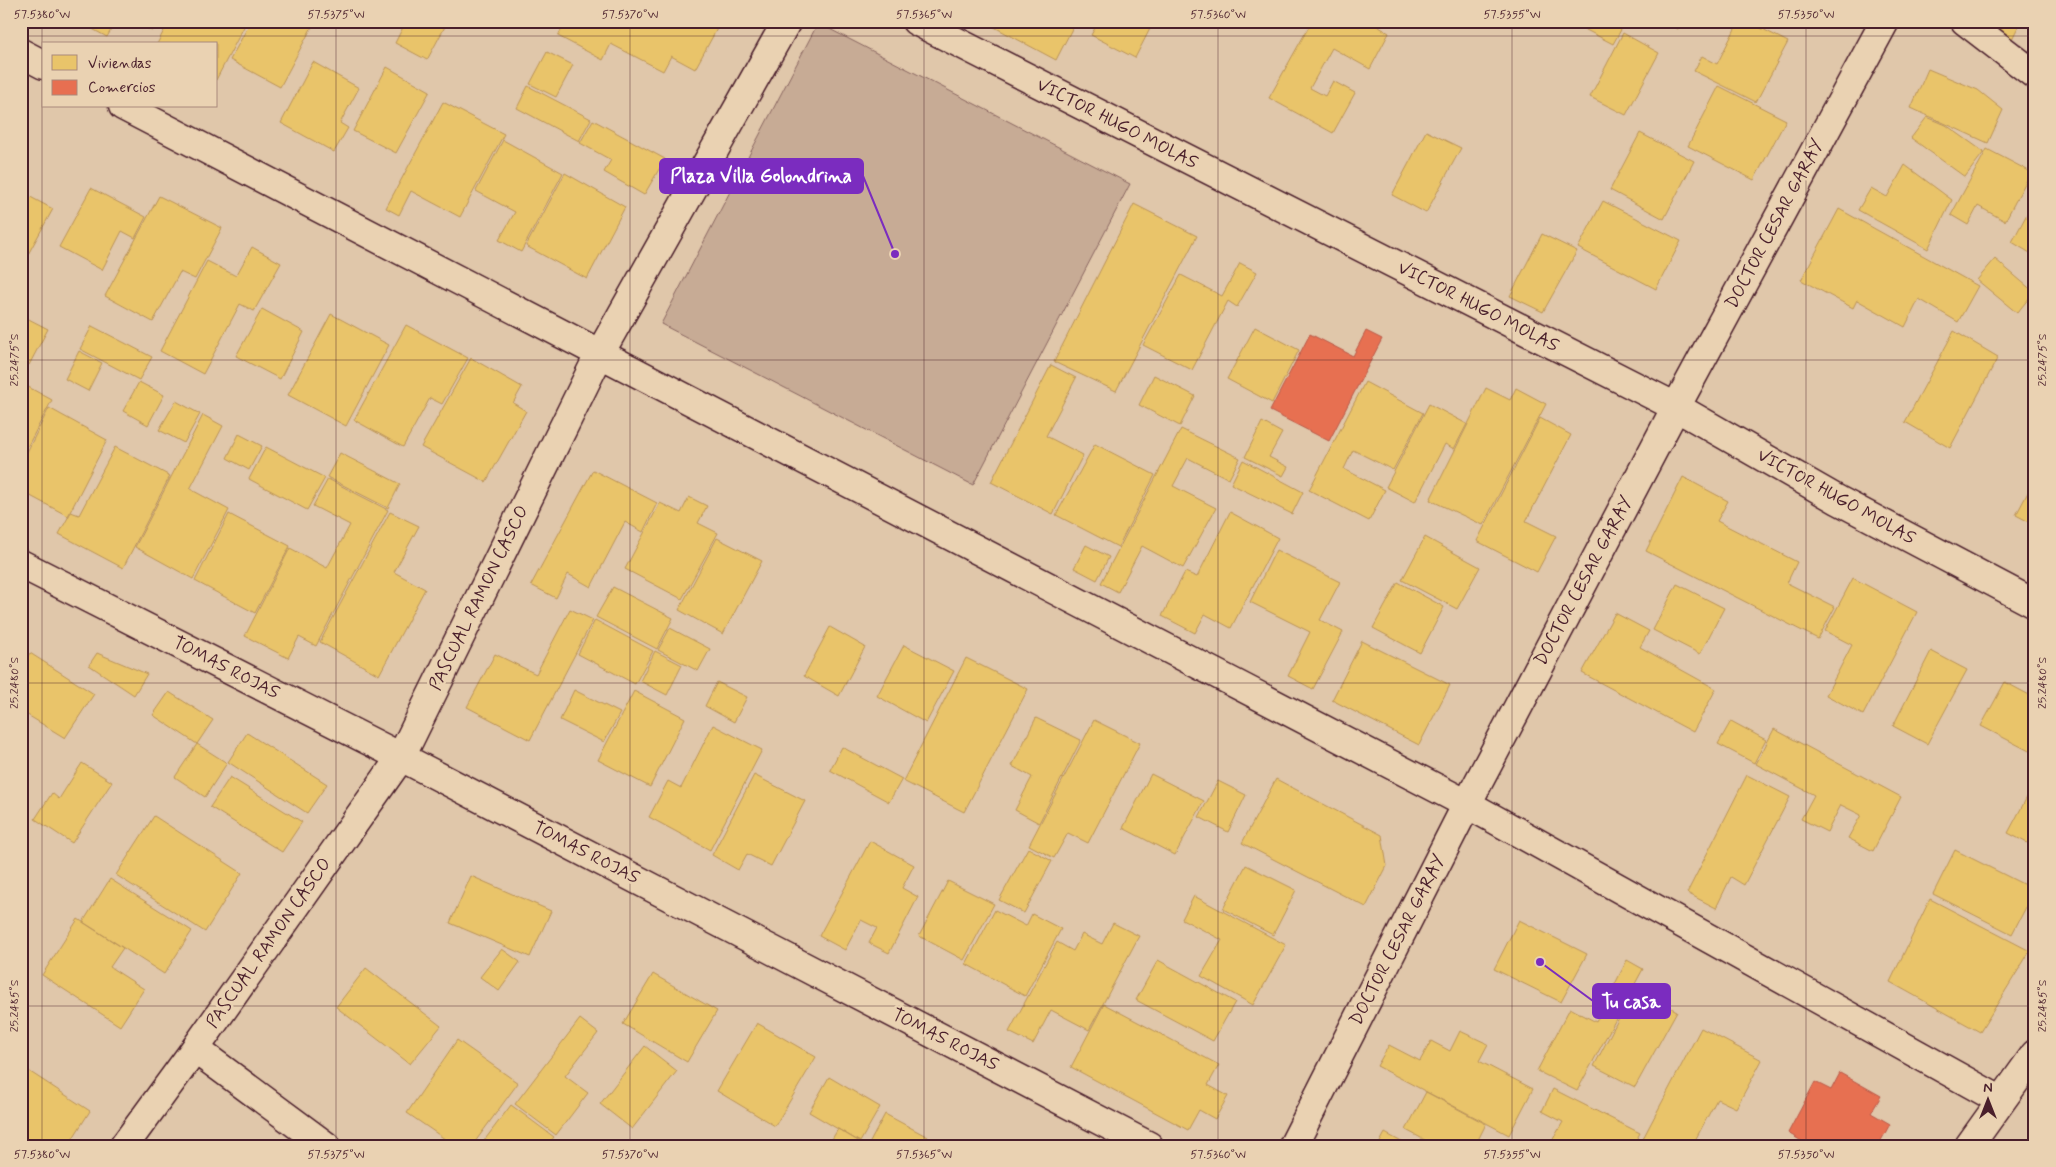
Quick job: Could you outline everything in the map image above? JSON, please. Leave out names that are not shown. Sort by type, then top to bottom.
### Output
[{"type":"street","name":"PASCUAL RAMON CASCO","points":[[124,1146],[195,1049],[401,757],[599,355],[786,21]]},
{"type":"street","name":"VICTOR HUGO MOLAS","points":[[916,21],[1676,408],[1838,500],[2035,604]]},
{"type":"street","points":[[1965,21],[2035,75]]},
{"type":"street","name":"DOCTOR CESAR GARAY","points":[[1293,1146],[1467,804],[1879,23]]},
{"type":"street","points":[[21,53],[42,63]]},
{"type":"street","points":[[128,108],[599,355],[1467,804],[2000,1100]]},
{"type":"street","name":"TOMAS ROJAS","points":[[21,564],[401,757],[1148,1146]]},
{"type":"street","points":[[195,1049],[326,1146]]},
{"type":"street","points":[[1969,1146],[2000,1100],[2035,1054]]},
{"type":"shaded area","points":[[818,23],[1130,184],[973,485],[661,324]]},
{"type":"building: Viviendas","points":[[86,21],[116,21],[107,37],[85,25]]},
{"type":"building: Viviendas","points":[[134,21],[158,21],[152,31]]},
{"type":"building: Viviendas","points":[[169,21],[247,21],[218,76],[218,42],[158,42]]},
{"type":"building: Viviendas","points":[[251,21],[315,21],[280,87],[230,60]]},
{"type":"building: Viviendas","points":[[406,21],[448,21],[427,60],[395,43]]},
{"type":"building: Viviendas","points":[[566,21],[711,21],[719,25],[695,69],[671,56],[663,71],[611,44],[603,60],[558,36]]},
{"type":"building: Viviendas","points":[[983,21],[1076,21],[1056,60]]},
{"type":"building: Viviendas","points":[[1099,21],[1154,21],[1135,58],[1091,35]]},
{"type":"building: Viviendas","points":[[1312,21],[1369,21],[1389,33],[1370,69],[1332,48],[1310,88],[1325,96],[1333,81],[1355,93],[1333,133],[1269,98]]},
{"type":"building: Viviendas","points":[[1569,21],[1626,21],[1613,44]]},
{"type":"building: Viviendas","points":[[1662,21],[1683,21],[1678,29]]},
{"type":"building: Viviendas","points":[[1739,21],[1747,21],[1788,42],[1756,102],[1694,71],[1702,56],[1717,64]]},
{"type":"building: Viviendas","points":[[1988,21],[2021,21],[2012,39]]},
{"type":"building: Viviendas","points":[[1623,33],[1659,53],[1626,115],[1590,97]]},
{"type":"building: Viviendas","points":[[547,52],[573,65],[556,97],[530,84]]},
{"type":"building: Viviendas","points":[[313,62],[359,88],[340,123],[348,128],[334,152],[281,123]]},
{"type":"building: Viviendas","points":[[387,67],[430,91],[396,153],[353,131]]},
{"type":"building: Viviendas","points":[[1928,69],[1978,90],[2003,110],[1988,143],[1911,108]]},
{"type":"building: Viviendas","points":[[528,86],[591,119],[579,141],[517,108]]},
{"type":"building: Viviendas","points":[[1719,86],[1786,120],[1754,180],[1688,146]]},
{"type":"building: Viviendas","points":[[443,102],[504,134],[460,217],[411,191],[399,215],[386,208]]},
{"type":"building: Viviendas","points":[[1927,117],[1946,125],[1984,152],[1965,177],[1911,138]]},
{"type":"building: Viviendas","points":[[593,120],[665,159],[644,195],[604,172],[611,160],[580,143]]},
{"type":"building: Viviendas","points":[[1426,131],[1461,148],[1426,213],[1392,195]]},
{"type":"building: Viviendas","points":[[1640,133],[1694,161],[1664,219],[1610,190]]},
{"type":"building: Viviendas","points":[[503,140],[563,173],[521,252],[499,240],[515,212],[476,191]]},
{"type":"building: Viviendas","points":[[1987,149],[2031,172],[2005,221],[1978,206],[1968,225],[1951,215]]},
{"type":"building: Viviendas","points":[[1905,165],[1952,200],[1928,249],[1858,210],[1871,188],[1887,197]]},
{"type":"building: Viviendas","points":[[565,173],[625,207],[587,279],[526,246]]},
{"type":"building: Viviendas","points":[[2035,174],[2035,185],[2030,183]]},
{"type":"building: Viviendas","points":[[91,188],[146,217],[135,238],[122,231],[102,270],[59,247]]},
{"type":"building: Viviendas","points":[[21,192],[53,209],[21,267]]},
{"type":"building: Viviendas","points":[[159,196],[222,228],[195,279],[180,272],[153,322],[105,296]]},
{"type":"building: Viviendas","points":[[2035,199],[2035,256],[2012,242]]},
{"type":"building: Viviendas","points":[[1603,201],[1681,241],[1656,289],[1578,248]]},
{"type":"building: Viviendas","points":[[1134,204],[1197,236],[1116,391],[1054,362]]},
{"type":"building: Viviendas","points":[[1839,209],[1978,286],[1958,322],[1919,299],[1905,327],[1857,300],[1853,308],[1801,280]]},
{"type":"building: Viviendas","points":[[1542,234],[1577,251],[1543,312],[1510,296]]},
{"type":"building: Viviendas","points":[[252,247],[281,263],[254,311],[240,304],[203,374],[160,351],[207,261],[236,276]]},
{"type":"building: Viviendas","points":[[1995,259],[2034,292],[2017,313],[1977,280]]},
{"type":"building: Viviendas","points":[[1240,263],[1257,272],[1237,307],[1228,301],[1192,370],[1143,345],[1181,275],[1222,296]]},
{"type":"building: Viviendas","points":[[262,309],[304,332],[280,379],[236,356]]},
{"type":"building: Viviendas","points":[[331,314],[389,345],[346,426],[288,395]]},
{"type":"building: Viviendas","points":[[21,315],[48,329],[29,365],[21,361]]},
{"type":"building: Viviendas","points":[[406,325],[468,358],[442,404],[430,398],[403,447],[354,420]]},
{"type":"building: Viviendas","points":[[92,326],[152,357],[139,380],[80,349]]},
{"type":"building: Viviendas","points":[[1255,327],[1299,350],[1272,403],[1227,379]]},
{"type":"building: Viviendas","points":[[1954,331],[1998,357],[1950,448],[1905,422]]},
{"type":"building: Viviendas","points":[[79,351],[102,363],[88,391],[65,379]]},
{"type":"building: Viviendas","points":[[471,358],[522,387],[513,403],[526,411],[486,482],[421,447]]},
{"type":"building: Viviendas","points":[[1051,365],[1076,378],[1046,436],[1083,455],[1053,514],[991,482]]},
{"type":"building: Viviendas","points":[[1154,375],[1195,396],[1180,426],[1139,405]]},
{"type":"building: Viviendas","points":[[139,382],[164,395],[148,425],[123,411]]},
{"type":"building: Viviendas","points":[[1365,382],[1423,413],[1393,470],[1353,450],[1344,469],[1385,490],[1369,521],[1309,490]]},
{"type":"building: Viviendas","points":[[21,383],[52,400],[21,459]]},
{"type":"building: Viviendas","points":[[1486,388],[1510,400],[1516,388],[1546,404],[1483,525],[1430,500]]},
{"type":"building: Viviendas","points":[[176,401],[200,414],[184,443],[159,430]]},
{"type":"building: Viviendas","points":[[1429,404],[1467,424],[1454,449],[1445,444],[1415,502],[1386,487]]},
{"type":"building: Viviendas","points":[[49,408],[107,440],[68,516],[21,491],[21,464]]},
{"type":"building: Viviendas","points":[[203,415],[223,426],[190,489],[229,510],[193,579],[135,547]]},
{"type":"building: Viviendas","points":[[1540,418],[1571,435],[1526,521],[1556,536],[1537,572],[1477,541]]},
{"type":"building: Viviendas","points":[[1262,422],[1282,433],[1269,457],[1288,467],[1283,476],[1245,457]]},
{"type":"building: Viviendas","points":[[1181,429],[1240,458],[1229,479],[1188,458],[1173,486],[1216,508],[1183,568],[1142,546],[1118,592],[1101,583]]},
{"type":"building: Viviendas","points":[[239,434],[262,446],[249,470],[227,458]]},
{"type":"building: Viviendas","points":[[1095,444],[1155,475],[1118,547],[1056,515]]},
{"type":"building: Viviendas","points":[[115,447],[170,476],[123,568],[59,534],[71,512],[79,515]]},
{"type":"building: Viviendas","points":[[266,447],[325,478],[307,510],[249,479]]},
{"type":"building: Viviendas","points":[[340,453],[400,484],[388,508],[327,477]]},
{"type":"building: Viviendas","points":[[1243,460],[1303,492],[1292,514],[1231,484]]},
{"type":"building: Viviendas","points":[[593,470],[657,503],[643,532],[625,522],[591,587],[568,574],[556,598],[531,585]]},
{"type":"building: Viviendas","points":[[1683,477],[1728,501],[1717,521],[1797,562],[1787,583],[1835,607],[1818,639],[1646,551]]},
{"type":"building: Viviendas","points":[[328,479],[388,510],[316,646],[299,637],[288,658],[245,636],[290,548],[327,568],[350,525],[313,506]]},
{"type":"building: Viviendas","points":[[2035,479],[2035,525],[2016,515]]},
{"type":"building: Viviendas","points":[[689,497],[707,506],[698,523],[718,533],[682,599],[625,569],[660,503],[681,513]]},
{"type":"building: Viviendas","points":[[390,512],[419,526],[394,572],[425,589],[379,675],[320,642]]},
{"type":"building: Viviendas","points":[[1230,512],[1278,538],[1231,628],[1205,614],[1195,633],[1162,616],[1185,572],[1197,577]]},
{"type":"building: Viviendas","points":[[229,514],[290,546],[255,613],[195,581]]},
{"type":"building: Viviendas","points":[[1425,537],[1480,567],[1457,609],[1402,580]]},
{"type":"building: Viviendas","points":[[717,538],[762,561],[723,634],[679,610]]},
{"type":"building: Viviendas","points":[[1086,545],[1109,557],[1097,580],[1074,568]]},
{"type":"building: Viviendas","points":[[1276,550],[1340,582],[1320,620],[1343,632],[1313,689],[1288,676],[1310,632],[1250,602]]},
{"type":"building: Viviendas","points":[[1853,578],[1917,612],[1863,715],[1826,695],[1852,645],[1825,631]]},
{"type":"building: Viviendas","points":[[1398,582],[1444,607],[1420,653],[1373,628]]},
{"type":"building: Viviendas","points":[[1677,584],[1724,608],[1700,654],[1653,630]]},
{"type":"building: Viviendas","points":[[613,587],[673,618],[657,649],[596,617]]},
{"type":"building: Viviendas","points":[[570,609],[593,620],[530,740],[467,707],[495,654],[536,674]]},
{"type":"building: Viviendas","points":[[1615,613],[1649,631],[1640,647],[1716,689],[1693,732],[1582,673]]},
{"type":"building: Viviendas","points":[[595,620],[653,651],[635,684],[578,654]]},
{"type":"building: Viviendas","points":[[830,627],[865,647],[839,696],[804,676]]},
{"type":"building: Viviendas","points":[[670,628],[710,649],[698,671],[658,650]]},
{"type":"building: Viviendas","points":[[1362,641],[1450,685],[1419,745],[1332,700]]},
{"type":"building: Viviendas","points":[[904,645],[954,671],[926,723],[877,696]]},
{"type":"building: Viviendas","points":[[655,651],[682,665],[667,695],[640,681]]},
{"type":"building: Viviendas","points":[[1931,651],[1967,670],[1927,744],[1893,726]]},
{"type":"building: Viviendas","points":[[30,653],[94,694],[65,738],[21,711],[21,666]]},
{"type":"building: Viviendas","points":[[97,653],[147,674],[134,695],[89,665]]},
{"type":"building: Viviendas","points":[[966,658],[1028,689],[964,812],[903,781]]},
{"type":"building: Viviendas","points":[[717,682],[747,697],[734,722],[705,706]]},
{"type":"building: Viviendas","points":[[2005,682],[2035,698],[2035,754],[1981,726]]},
{"type":"building: Viviendas","points":[[574,690],[620,713],[604,742],[560,720]]},
{"type":"building: Viviendas","points":[[634,691],[685,718],[650,787],[598,760]]},
{"type":"building: Viviendas","points":[[169,692],[213,720],[197,744],[153,715]]},
{"type":"building: Viviendas","points":[[1036,718],[1081,740],[1039,823],[1015,810],[1032,777],[1012,766]]},
{"type":"building: Viviendas","points":[[1094,720],[1140,743],[1088,843],[1068,833],[1054,858],[1029,845]]},
{"type":"building: Viviendas","points":[[1731,721],[1766,740],[1754,763],[1718,744]]},
{"type":"building: Viviendas","points":[[713,725],[762,750],[710,850],[649,817],[668,781],[681,788]]},
{"type":"building: Viviendas","points":[[1774,729],[1901,797],[1873,851],[1848,838],[1861,815],[1841,805],[1827,832],[1801,819],[1814,795],[1756,764]]},
{"type":"building: Viviendas","points":[[247,733],[327,784],[307,813],[228,762]]},
{"type":"building: Viviendas","points":[[197,744],[227,763],[205,797],[175,777]]},
{"type":"building: Viviendas","points":[[842,747],[902,779],[889,802],[830,770]]},
{"type":"building: Viviendas","points":[[82,763],[112,782],[72,843],[35,819],[52,793],[59,799]]},
{"type":"building: Viviendas","points":[[1151,774],[1204,801],[1175,855],[1123,828]]},
{"type":"building: Viviendas","points":[[754,775],[805,801],[771,866],[747,854],[738,870],[712,855]]},
{"type":"building: Viviendas","points":[[1747,775],[1790,797],[1744,885],[1731,877],[1716,908],[1687,893]]},
{"type":"building: Viviendas","points":[[230,777],[302,822],[282,852],[210,807]]},
{"type":"building: Viviendas","points":[[1276,779],[1382,835],[1387,866],[1366,907],[1242,843]]},
{"type":"building: Viviendas","points":[[1218,781],[1246,795],[1228,832],[1199,817]]},
{"type":"building: Viviendas","points":[[2035,782],[2035,847],[2008,833]]},
{"type":"building: Viviendas","points":[[154,816],[242,873],[205,932],[116,875]]},
{"type":"building: Viviendas","points":[[870,841],[914,865],[902,888],[918,897],[889,953],[869,943],[877,928],[861,920],[845,950],[819,936]]},
{"type":"building: Viviendas","points":[[1028,848],[1052,861],[1024,913],[999,900]]},
{"type":"building: Viviendas","points":[[1955,850],[2035,890],[2012,934],[1933,894]]},
{"type":"building: Viviendas","points":[[1246,865],[1296,890],[1273,935],[1223,909]]},
{"type":"building: Viviendas","points":[[471,876],[551,911],[530,957],[450,923]]},
{"type":"building: Viviendas","points":[[110,879],[192,931],[164,974],[83,922]]},
{"type":"building: Viviendas","points":[[948,881],[994,904],[964,960],[919,936]]},
{"type":"building: Viviendas","points":[[1194,896],[1286,945],[1253,1005],[1201,976],[1222,940],[1182,919]]},
{"type":"building: Viviendas","points":[[1930,899],[2030,951],[1980,1032],[1890,982]]},
{"type":"building: Viviendas","points":[[995,910],[1026,926],[1032,914],[1061,929],[1025,996],[966,964]]},
{"type":"building: Viviendas","points":[[78,919],[123,948],[110,967],[144,989],[120,1026],[42,975]]},
{"type":"building: Viviendas","points":[[1519,920],[1587,954],[1561,1002],[1494,969]]},
{"type":"building: Viviendas","points":[[1113,923],[1139,936],[1089,1030],[1051,1010],[1033,1044],[1009,1032],[1057,942],[1073,951],[1082,934],[1102,944]]},
{"type":"building: Viviendas","points":[[502,949],[520,962],[499,991],[480,977]]},
{"type":"building: Viviendas","points":[[1158,960],[1235,1002],[1213,1041],[1136,1000]]},
{"type":"building: Viviendas","points":[[1627,960],[1643,969],[1577,1091],[1537,1071],[1570,1008],[1596,1022]]},
{"type":"building: Viviendas","points":[[366,968],[441,1026],[410,1064],[336,1007]]},
{"type":"building: Viviendas","points":[[653,974],[717,1011],[687,1062],[623,1024]]},
{"type":"building: Viviendas","points":[[1634,989],[1677,1011],[1635,1087],[1594,1066]]},
{"type":"building: Viviendas","points":[[1104,1004],[1219,1065],[1208,1085],[1228,1096],[1215,1119],[1199,1110],[1188,1130],[1071,1067]]},
{"type":"building: Viviendas","points":[[580,1019],[598,1033],[565,1076],[588,1093],[556,1135],[515,1104]]},
{"type":"building: Viviendas","points":[[757,1023],[816,1057],[775,1126],[717,1091]]},
{"type":"building: Viviendas","points":[[1701,1028],[1762,1060],[1736,1108],[1717,1099],[1692,1146],[1639,1146]]},
{"type":"building: Viviendas","points":[[1460,1031],[1488,1044],[1479,1061],[1533,1089],[1509,1135],[1377,1066],[1389,1045],[1420,1061],[1431,1041],[1450,1051]]},
{"type":"building: Viviendas","points":[[457,1040],[518,1083],[472,1146],[455,1146],[407,1113]]},
{"type":"building: Viviendas","points":[[645,1046],[677,1071],[632,1129],[600,1104]]},
{"type":"building: Viviendas","points":[[21,1066],[90,1111],[68,1146],[21,1146]]},
{"type":"building: Viviendas","points":[[829,1077],[880,1107],[860,1142],[809,1112]]},
{"type":"building: Viviendas","points":[[1553,1089],[1640,1133],[1633,1146],[1606,1146],[1596,1141],[1594,1146],[1549,1146],[1563,1122],[1542,1111]]},
{"type":"building: Viviendas","points":[[1426,1092],[1486,1124],[1475,1146],[1436,1146],[1406,1130]]},
{"type":"building: Viviendas","points":[[511,1105],[554,1137],[547,1146],[480,1146]]},
{"type":"building: Viviendas","points":[[885,1114],[928,1137],[923,1146],[868,1146]]},
{"type":"building: Viviendas","points":[[838,1129],[860,1142],[858,1146],[828,1146]]},
{"type":"building: Viviendas","points":[[1385,1133],[1409,1146],[1378,1146]]},
{"type":"building: Comercios","points":[[1366,331],[1382,339],[1329,441],[1270,411],[1310,334],[1353,356]]},
{"type":"building: Comercios","points":[[1840,1073],[1881,1096],[1871,1113],[1890,1124],[1878,1146],[1810,1146],[1788,1133],[1815,1082],[1831,1090]]},
{"type":"place","name":"Plaza Villa Golondrina","points":[[895,254]]},
{"type":"place","name":"Tu casa","points":[[1540,962]]}]
